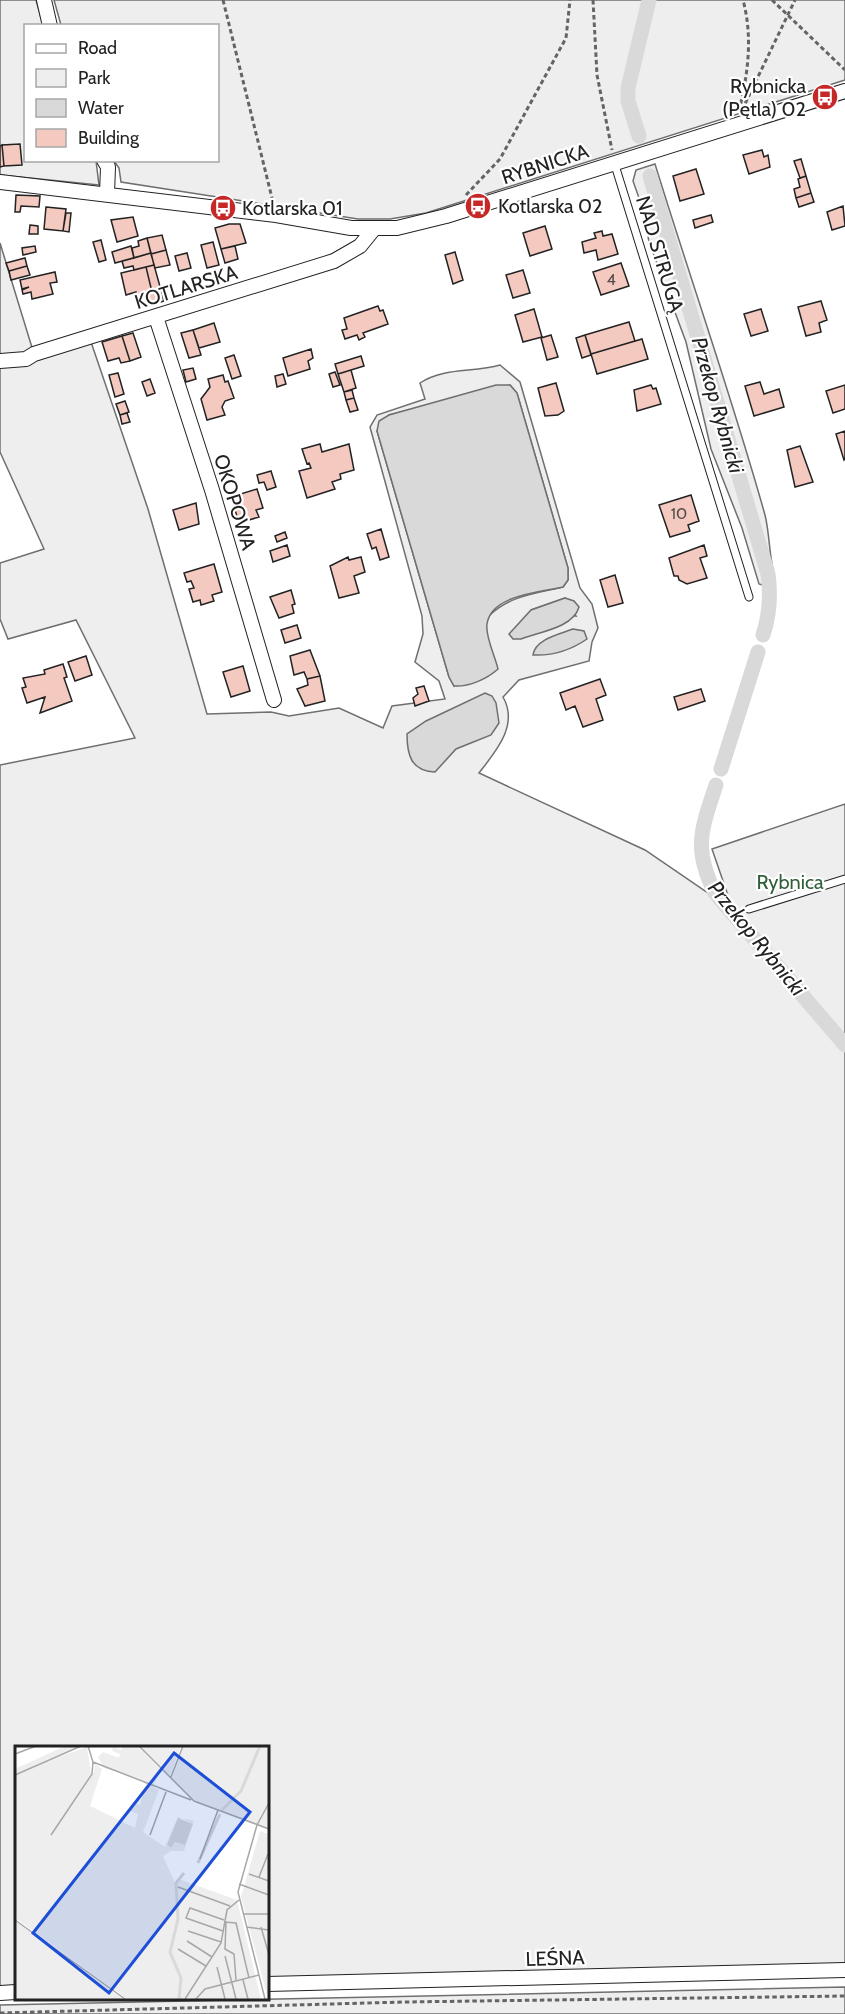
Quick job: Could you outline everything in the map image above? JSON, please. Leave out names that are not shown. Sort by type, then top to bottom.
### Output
[{"type":"street","points":[[44,0],[50,24]]},
{"type":"street","name":"RYBNICKA","points":[[0,182],[276,215],[325,225],[373,230],[398,228],[446,216],[845,91]]},
{"type":"street","points":[[105,162],[108,167],[106,194]]},
{"type":"street","name":"KOTLARSKA","points":[[0,361],[26,359],[34,354],[334,261],[360,246],[373,230]]},
{"type":"street","name":"OKOPOWA","points":[[156,317],[212,490],[274,700]]},
{"type":"street","name":"LEŚNA","points":[[268,1984],[845,1970]]},
{"type":"street","points":[[0,1993],[15,1992]]},
{"type":"lane","name":"NAD STRUGĄ","points":[[614,162],[748,597]]},
{"type":"lane","points":[[749,909],[845,879]]},
{"type":"path","points":[[224,0],[276,215]]},
{"type":"path","points":[[446,216],[500,159],[566,38],[570,0]]},
{"type":"path","points":[[593,0],[597,75],[614,162]]},
{"type":"path","points":[[736,125],[749,72],[747,15],[743,0]]},
{"type":"path","points":[[772,0],[845,70]]},
{"type":"path","points":[[736,125],[759,69],[795,0]]},
{"type":"path","points":[[0,2013],[404,2002],[845,1996]]},
{"type":"green space","points":[[0,0],[36,0],[43,24],[24,24],[24,162],[96,162],[99,185],[0,175]]},
{"type":"green space","points":[[54,0],[845,0],[845,80],[426,213],[390,219],[358,219],[121,182],[119,168],[115,162],[219,162],[219,24],[61,24]]},
{"type":"green space","points":[[655,164],[765,515],[775,578],[766,586],[759,584],[742,528],[711,449],[686,342],[649,242],[644,212],[633,181],[636,170]]},
{"type":"green space","points":[[0,243],[34,354],[0,355]]},
{"type":"green space","name":"Rybnica","points":[[91,342],[148,509],[207,714],[271,712],[289,716],[339,708],[383,728],[392,706],[445,699],[439,681],[415,662],[423,634],[422,616],[370,427],[377,415],[425,399],[420,383],[429,378],[449,372],[500,365],[520,382],[580,588],[592,604],[598,628],[592,642],[589,661],[519,680],[503,697],[507,707],[507,728],[498,747],[479,773],[645,850],[733,910],[712,849],[845,804],[845,1967],[268,1981],[268,1746],[15,1746],[15,1987],[0,1987],[0,765],[135,738],[76,620],[8,639],[0,619],[0,563],[44,549],[0,452],[0,366]],"holes":[[[510,385],[517,393],[568,568],[568,580],[563,587],[533,593],[506,603],[490,615],[454,686],[449,677],[377,431],[389,415]],[[565,598],[576,616],[531,610]]]},
{"type":"green space","points":[[845,1987],[845,2014],[0,2014],[0,2005]]},
{"type":"water","points":[[496,385],[510,385],[517,393],[568,568],[568,580],[563,587],[518,596],[497,607],[491,614],[487,629],[498,669],[478,682],[454,686],[449,677],[377,431],[379,421],[389,415]]},
{"type":"water","points":[[565,598],[574,601],[579,607],[576,614],[563,625],[521,639],[513,639],[509,634],[531,610]]},
{"type":"water","points":[[573,629],[584,631],[587,639],[562,652],[533,655],[535,649],[543,641]]},
{"type":"water","points":[[485,693],[492,696],[496,703],[499,723],[491,735],[456,749],[435,772],[420,769],[410,755],[407,734],[426,721]]},
{"type":"building","points":[[20,144],[22,165],[4,166],[2,145]]},
{"type":"building","points":[[2,145],[4,166],[0,167],[0,146]]},
{"type":"building","points":[[762,150],[764,157],[768,155],[770,167],[749,174],[743,155]]},
{"type":"building","points":[[801,159],[806,176],[800,178],[794,161]]},
{"type":"building","points":[[696,169],[704,194],[680,201],[673,176]]},
{"type":"building","points":[[806,176],[811,193],[796,198],[794,189],[800,187],[798,179]]},
{"type":"building","points":[[811,193],[814,202],[799,207],[796,198]]},
{"type":"building","points":[[16,195],[40,196],[39,207],[21,206],[20,212],[15,212]]},
{"type":"building","points":[[843,206],[845,226],[832,230],[827,212]]},
{"type":"building","points":[[46,207],[66,209],[63,231],[44,229]]},
{"type":"building","points":[[66,213],[71,213],[69,232],[63,231]]},
{"type":"building","points":[[711,215],[713,222],[695,228],[693,220]]},
{"type":"building","points":[[133,217],[138,236],[117,242],[111,220]]},
{"type":"building","points":[[240,224],[246,243],[221,249],[215,228]]},
{"type":"building","points":[[30,225],[38,226],[38,234],[29,234]]},
{"type":"building","points":[[545,226],[552,249],[530,256],[523,233]]},
{"type":"building","points":[[602,231],[603,236],[612,234],[618,254],[598,260],[596,250],[584,253],[582,242],[596,238],[594,233]]},
{"type":"building","points":[[162,235],[166,250],[151,254],[147,238]]},
{"type":"building","points":[[147,238],[151,253],[134,258],[132,248],[139,246],[138,241]]},
{"type":"building","points":[[101,240],[106,260],[99,262],[93,242]]},
{"type":"building","points":[[213,242],[219,265],[207,268],[201,245]]},
{"type":"building","points":[[35,246],[36,252],[23,255],[22,248]]},
{"type":"building","points":[[131,246],[134,258],[115,263],[112,252]]},
{"type":"building","points":[[235,246],[238,259],[225,263],[221,249]]},
{"type":"building","points":[[166,250],[170,265],[155,268],[151,254]]},
{"type":"building","points":[[455,252],[463,280],[453,284],[445,255]]},
{"type":"building","points":[[151,253],[154,265],[134,270],[133,266],[124,268],[122,261]]},
{"type":"building","points":[[187,253],[191,268],[179,271],[175,256]]},
{"type":"building","points":[[25,258],[27,266],[9,271],[6,263]]},
{"type":"building","points":[[621,263],[629,286],[601,295],[593,272]]},
{"type":"building","points":[[154,265],[164,301],[150,305],[147,293],[152,292],[146,267]]},
{"type":"building","points":[[27,266],[30,275],[11,280],[9,271]]},
{"type":"building","points":[[146,267],[152,292],[137,296],[136,292],[126,295],[121,273]]},
{"type":"building","points":[[523,270],[530,293],[513,298],[506,275]]},
{"type":"building","points":[[55,272],[57,282],[50,283],[53,294],[32,299],[31,292],[23,294],[22,290],[29,287],[22,289],[20,280]]},
{"type":"building","points":[[821,301],[827,320],[819,323],[821,332],[806,336],[798,307]]},
{"type":"building","points":[[378,306],[380,311],[383,310],[388,324],[363,333],[365,337],[359,340],[357,335],[345,339],[342,330],[347,329],[344,318]]},
{"type":"building","points":[[534,309],[542,337],[523,342],[515,315]]},
{"type":"building","points":[[761,309],[768,331],[751,336],[744,314]]},
{"type":"building","points":[[629,322],[635,341],[591,354],[585,335]]},
{"type":"building","points":[[214,323],[220,342],[199,348],[193,330]]},
{"type":"building","points":[[193,330],[201,355],[189,358],[181,333]]},
{"type":"building","points":[[133,333],[141,357],[130,361],[122,336]]},
{"type":"building","points":[[551,335],[558,357],[547,360],[541,338]]},
{"type":"building","points":[[585,335],[591,355],[582,358],[576,338]]},
{"type":"building","points":[[122,336],[130,361],[121,363],[119,358],[108,361],[102,342]]},
{"type":"building","points":[[642,339],[648,359],[597,374],[591,354]]},
{"type":"building","points":[[311,349],[313,358],[308,361],[310,369],[288,376],[283,358]]},
{"type":"building","points":[[234,355],[241,376],[232,379],[225,358]]},
{"type":"building","points":[[361,356],[364,366],[338,374],[335,364]]},
{"type":"building","points":[[193,368],[196,379],[186,382],[183,370]]},
{"type":"building","points":[[351,370],[356,388],[344,392],[338,374]]},
{"type":"building","points":[[335,372],[340,385],[333,387],[329,374]]},
{"type":"building","points":[[118,373],[124,394],[115,397],[109,375]]},
{"type":"building","points":[[283,374],[286,384],[277,387],[275,376]]},
{"type":"building","points":[[223,375],[225,382],[228,381],[234,398],[225,401],[222,407],[225,415],[207,420],[201,399],[210,387],[208,379]]},
{"type":"building","points":[[150,379],[155,393],[147,396],[142,382]]},
{"type":"building","points":[[760,382],[764,394],[779,389],[784,407],[754,416],[745,386]]},
{"type":"building","points":[[556,383],[564,411],[558,415],[545,416],[538,388]]},
{"type":"building","points":[[651,385],[653,389],[656,388],[661,404],[637,411],[634,390]]},
{"type":"building","points":[[845,385],[845,409],[833,413],[826,391]]},
{"type":"building","points":[[352,390],[354,398],[346,400],[344,392]]},
{"type":"building","points":[[354,398],[358,410],[350,412],[346,400]]},
{"type":"building","points":[[125,401],[129,412],[120,415],[116,404]]},
{"type":"building","points":[[127,413],[130,422],[122,424],[120,415]]},
{"type":"building","points":[[845,431],[845,459],[844,460],[836,434]]},
{"type":"building","points":[[320,444],[322,452],[349,444],[354,470],[340,474],[341,479],[332,482],[335,489],[307,498],[299,471],[311,468],[309,463],[307,464],[302,449]]},
{"type":"building","points":[[800,446],[813,482],[795,487],[787,450]]},
{"type":"building","points":[[271,471],[276,487],[267,490],[264,482],[259,483],[257,475]]},
{"type":"building","points":[[257,489],[263,508],[256,510],[259,517],[239,523],[231,497]]},
{"type":"building","points":[[691,495],[699,521],[688,525],[690,531],[670,537],[659,505]]},
{"type":"building","points":[[196,503],[199,524],[179,530],[173,510]]},
{"type":"building","points":[[381,529],[389,557],[380,560],[376,547],[372,549],[367,534]]},
{"type":"building","points":[[285,532],[287,538],[277,542],[275,536]]},
{"type":"building","points":[[287,545],[290,556],[273,562],[270,551]]},
{"type":"building","points":[[704,545],[707,556],[700,558],[707,578],[687,584],[679,580],[678,576],[674,576],[669,558]]},
{"type":"building","points":[[348,557],[349,560],[361,557],[365,572],[354,576],[359,593],[339,598],[330,566]]},
{"type":"building","points":[[214,564],[222,592],[212,595],[214,601],[201,605],[200,600],[193,602],[189,589],[194,588],[191,581],[187,582],[184,573]]},
{"type":"building","points":[[615,575],[623,603],[608,607],[600,580]]},
{"type":"building","points":[[291,590],[295,604],[292,605],[294,613],[279,618],[270,597]]},
{"type":"building","points":[[297,625],[301,638],[285,643],[281,630]]},
{"type":"building","points":[[310,650],[320,676],[307,679],[304,672],[294,675],[290,656]]},
{"type":"building","points":[[86,656],[92,675],[75,681],[68,662]]},
{"type":"building","points":[[63,664],[67,677],[64,678],[72,701],[40,713],[45,697],[27,703],[22,688],[26,687],[23,678],[45,674],[44,670]]},
{"type":"building","points":[[243,666],[250,691],[231,697],[223,672]]},
{"type":"building","points":[[320,676],[325,701],[305,706],[297,689],[308,685],[307,679]]},
{"type":"building","points":[[600,679],[606,695],[596,699],[603,720],[583,727],[575,706],[566,710],[560,693]]},
{"type":"building","points":[[424,686],[429,701],[415,706],[413,698],[418,694],[416,688]]},
{"type":"building","points":[[701,689],[705,701],[678,710],[674,697]]},
{"type":"waterway","name":"Przekop Rybnicki","points":[[639,136],[628,101],[628,88],[649,0]]},
{"type":"waterway","name":"Przekop Rybnicki","points":[[650,176],[768,574],[769,605],[763,635]]},
{"type":"waterway","name":"Przekop Rybnicki","points":[[721,769],[758,652]]},
{"type":"waterway","name":"Przekop Rybnicki","points":[[716,785],[706,815],[702,839],[704,864],[715,893],[845,1045]]},
{"type":"place","name":"Rybnicka (Pętla) 02","points":[[825,97]]},
{"type":"place","name":"Kotlarska 02","points":[[478,206]]},
{"type":"place","name":"Kotlarska 01","points":[[223,208]]}]
